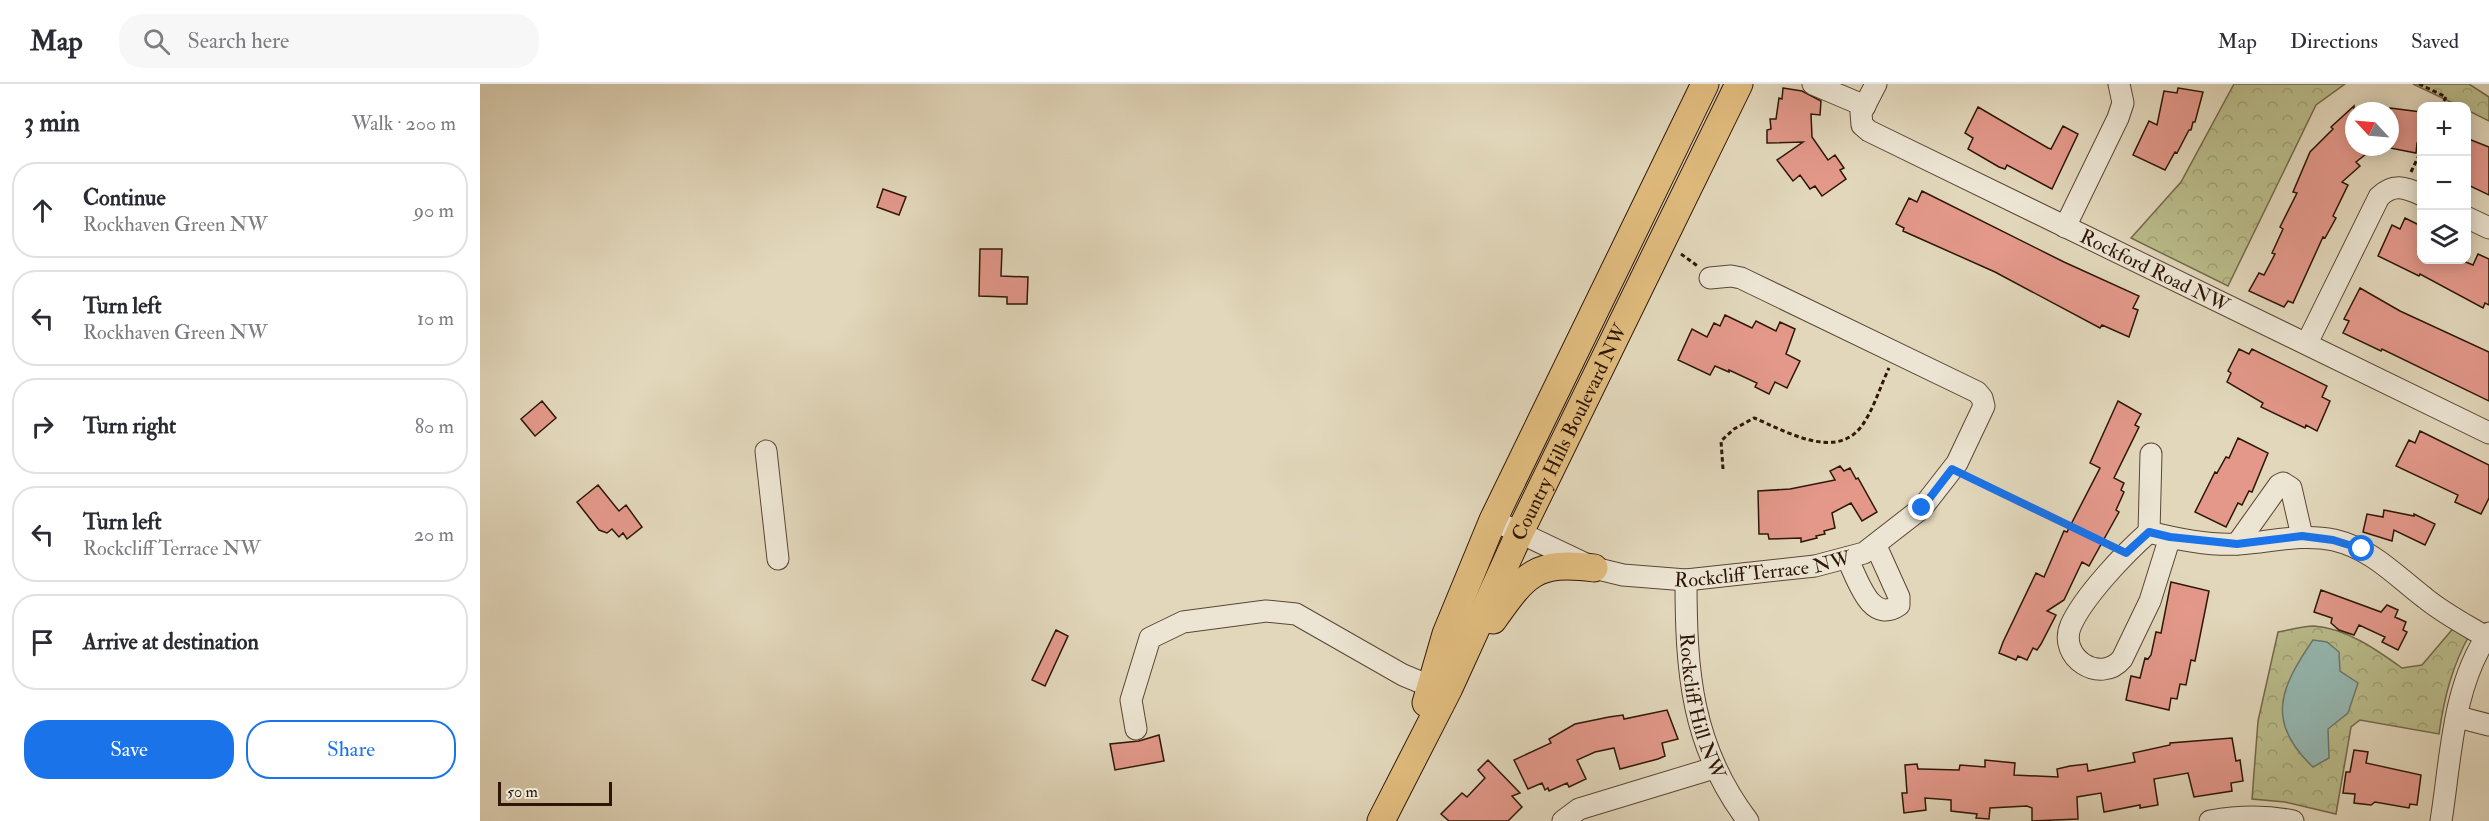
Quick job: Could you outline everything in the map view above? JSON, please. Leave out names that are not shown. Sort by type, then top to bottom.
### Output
[{"type":"main road","name":"Country Hills Boulevard NW","points":[[1446,681],[1446,634],[1493,520],[1705,84]]},
{"type":"main road","name":"Country Hills Boulevard NW","points":[[1381,821],[1446,681],[1739,84]]},
{"type":"main road","points":[[1446,681],[1514,591],[1539,568],[1570,565],[1594,568]]},
{"type":"street","points":[[1813,84],[1865,106],[1876,84]]},
{"type":"street","points":[[2065,227],[2118,118],[2122,103],[2119,84]]},
{"type":"street","name":"Rockford Road NW","points":[[1865,106],[1861,120],[1869,131],[2489,433]]},
{"type":"street","points":[[2307,343],[2379,197],[2392,187],[2413,191]]},
{"type":"street","points":[[2471,219],[2489,228]]},
{"type":"street","name":"Rockcliff Terrace NW","points":[[1493,520],[1594,568],[1623,575],[1686,580],[1815,566],[1847,558],[1876,546],[1922,508],[1952,469],[1980,416],[1984,406],[1977,392],[1741,278],[1731,276],[1710,278]]},
{"type":"street","points":[[766,451],[778,559]]},
{"type":"street","points":[[2151,454],[2149,532],[2126,553],[2071,625],[2068,644],[2070,652],[2078,662],[2090,667],[2108,669],[2116,666],[2122,659],[2150,601],[2170,537]]},
{"type":"street","points":[[2237,544],[2279,485],[2283,483],[2291,488],[2302,536]]},
{"type":"street","points":[[2149,532],[2170,537],[2237,544],[2302,536],[2333,540],[2362,549],[2393,570],[2426,599],[2487,635],[2464,684],[2441,821]]},
{"type":"street","points":[[1847,558],[1872,606],[1881,612],[1890,611],[1899,605],[1899,597],[1876,546]]},
{"type":"street","name":"Rockcliff Hill NW","points":[[1686,580],[1692,688],[1704,744],[1728,794],[1748,821]]},
{"type":"street","points":[[1136,729],[1131,700],[1150,638],[1183,622],[1266,611],[1296,614],[1403,675],[1446,681]]},
{"type":"street","points":[[2458,717],[2489,725]]},
{"type":"street","points":[[1563,821],[1579,809],[1714,768]]},
{"type":"street","points":[[2210,821],[2240,816],[2270,816],[2293,821]]},
{"type":"path","points":[[2419,84],[2446,97],[2443,102]]},
{"type":"path","points":[[2413,191],[2420,156]]},
{"type":"path","points":[[1723,469],[1721,441],[1734,429],[1754,418],[1828,444],[1854,434],[1862,426],[1895,354]]},
{"type":"path","points":[[1952,469],[2126,553]]},
{"type":"green space","points":[[2234,84],[2345,84],[2316,105],[2228,286],[2131,238],[2181,182]]},
{"type":"green space","points":[[2413,84],[2469,84],[2489,97],[2489,121],[2471,112],[2471,102],[2451,102]]},
{"type":"green space","points":[[2456,625],[2470,634],[2458,658],[2450,683],[2439,734],[2360,720],[2351,727],[2336,814],[2285,802],[2252,799],[2258,721],[2278,632],[2314,626],[2338,631],[2372,647],[2402,668],[2422,665]]},
{"type":"water","points":[[2313,640],[2327,642],[2339,652],[2340,671],[2358,683],[2348,713],[2328,729],[2329,758],[2313,767],[2298,751],[2288,735],[2283,720],[2283,705],[2292,674]]},
{"type":"building","points":[[1783,88],[1802,91],[1821,101],[1820,115],[1811,114],[1812,137],[1828,160],[1835,155],[1844,168],[1840,170],[1846,179],[1822,196],[1815,186],[1810,189],[1800,175],[1793,181],[1777,160],[1803,142],[1767,143],[1767,130],[1771,129],[1770,119],[1776,119]]},
{"type":"building","points":[[2178,88],[2203,92],[2195,122],[2165,170],[2133,155],[2149,121],[2157,125],[2164,91],[2177,93]]},
{"type":"building","points":[[1978,107],[2051,149],[2063,126],[2078,134],[2052,189],[2007,165],[2005,169],[1999,167],[1968,149],[1973,138],[1965,133]]},
{"type":"building","points":[[2399,109],[2417,111],[2416,153],[2399,150]]},
{"type":"building","points":[[2345,114],[2345,156],[2364,156],[2356,162],[2360,166],[2342,182],[2348,185],[2333,216],[2336,218],[2325,238],[2323,237],[2293,303],[2288,301],[2284,307],[2249,291],[2259,273],[2264,275],[2275,254],[2272,253],[2283,229],[2280,227],[2297,193],[2293,192],[2310,152],[2333,129],[2331,127]]},
{"type":"building","points":[[2471,140],[2489,147],[2489,195],[2471,186]]},
{"type":"building","points":[[883,189],[906,197],[899,215],[877,207]]},
{"type":"building","points":[[1922,191],[2064,262],[2139,296],[2133,308],[2138,310],[2129,337],[2102,325],[2100,328],[1995,272],[1903,231],[1904,228],[1896,224],[1909,198],[1917,202]]},
{"type":"building","points":[[2405,218],[2417,224],[2417,264],[2473,265],[2478,254],[2489,259],[2489,305],[2485,303],[2483,308],[2420,274],[2419,276],[2378,256],[2392,225],[2400,229]]},
{"type":"building","points":[[980,249],[1002,249],[1001,276],[1028,277],[1027,304],[1007,304],[1007,297],[979,296]]},
{"type":"building","points":[[2360,288],[2400,311],[2489,352],[2489,401],[2382,349],[2381,351],[2343,333],[2349,321],[2344,319]]},
{"type":"building","points":[[1725,315],[1752,328],[1756,321],[1776,331],[1780,322],[1795,329],[1786,354],[1800,361],[1787,388],[1775,382],[1769,394],[1755,387],[1757,383],[1729,370],[1729,372],[1715,366],[1710,375],[1678,360],[1692,329],[1707,337],[1714,323],[1720,326]]},
{"type":"building","points":[[2239,349],[2249,354],[2252,349],[2327,386],[2322,397],[2330,401],[2317,431],[2306,425],[2305,428],[2261,407],[2263,403],[2227,382],[2231,373],[2228,371]]},
{"type":"building","points":[[542,401],[556,418],[535,436],[521,419]]},
{"type":"building","points":[[2118,401],[2141,414],[2135,425],[2139,427],[2114,478],[2124,483],[2121,490],[2124,492],[2116,510],[2119,512],[2089,566],[2082,562],[2064,600],[2047,611],[2056,615],[2037,650],[2033,648],[2027,660],[2018,656],[2016,660],[1999,653],[2036,573],[2044,577],[2064,531],[2067,532],[2100,468],[2090,463]]},
{"type":"building","points":[[2420,431],[2489,465],[2489,498],[2481,514],[2455,502],[2458,495],[2396,466],[2409,440],[2415,443]]},
{"type":"building","points":[[2238,438],[2268,453],[2252,492],[2249,491],[2242,505],[2238,503],[2226,527],[2195,512],[2215,472],[2217,473],[2226,457],[2229,458]]},
{"type":"building","points":[[1840,466],[1844,471],[1850,468],[1877,512],[1862,521],[1851,503],[1832,513],[1835,528],[1824,531],[1825,534],[1816,536],[1817,538],[1801,542],[1801,538],[1769,539],[1768,534],[1759,534],[1758,491],[1790,489],[1835,480],[1830,471]]},
{"type":"building","points":[[598,485],[619,511],[626,505],[642,527],[627,539],[623,533],[619,537],[612,529],[607,533],[599,530],[577,502]]},
{"type":"building","points":[[2384,510],[2414,516],[2414,514],[2435,524],[2425,545],[2394,530],[2392,541],[2363,532],[2367,514],[2383,517]]},
{"type":"building","points":[[2171,582],[2209,591],[2195,661],[2191,660],[2186,685],[2180,684],[2177,699],[2171,698],[2169,710],[2126,700],[2131,676],[2140,678],[2145,658],[2148,659],[2151,655],[2156,632],[2161,633]]},
{"type":"building","points":[[2321,590],[2381,612],[2387,605],[2398,610],[2395,617],[2406,622],[2403,630],[2407,632],[2398,650],[2382,642],[2385,637],[2359,625],[2354,635],[2339,630],[2331,623],[2332,618],[2314,612]]},
{"type":"building","points":[[1056,630],[1068,636],[1045,686],[1032,680]]},
{"type":"building","points":[[1667,710],[1678,739],[1662,743],[1665,756],[1658,759],[1620,769],[1614,748],[1595,752],[1577,760],[1586,779],[1569,787],[1567,783],[1549,791],[1548,788],[1545,790],[1542,783],[1528,789],[1514,760],[1551,743],[1549,739],[1575,724],[1623,715],[1624,719]]},
{"type":"building","points":[[1159,735],[1164,761],[1115,770],[1110,744],[1139,741]]},
{"type":"building","points":[[2232,738],[2236,761],[2240,760],[2243,781],[2231,783],[2232,791],[2194,797],[2188,773],[2154,779],[2158,805],[2140,808],[2140,805],[2104,812],[2101,793],[2077,797],[2078,819],[2032,821],[2032,808],[2027,806],[1990,808],[1989,819],[1976,818],[1977,814],[1951,811],[1951,800],[1925,798],[1926,810],[1904,813],[1902,793],[1907,793],[1905,765],[1917,764],[1918,769],[1959,770],[1960,765],[1985,767],[1985,760],[2015,763],[2014,775],[2058,777],[2057,769],[2070,766],[2087,764],[2088,771],[2135,762],[2133,753],[2170,745],[2170,743]]},
{"type":"building","points":[[2354,750],[2368,752],[2366,763],[2421,775],[2417,805],[2410,804],[2409,808],[2375,802],[2371,805],[2354,803],[2355,794],[2343,793],[2346,772],[2350,772]]},
{"type":"building","points":[[1488,760],[1520,793],[1512,796],[1522,807],[1508,821],[1449,821],[1441,814],[1462,793],[1467,797],[1485,778],[1478,770]]},
{"type":"route","points":[[1922,508],[1952,469],[2126,553],[2149,532],[2170,537],[2237,544],[2302,536],[2333,540],[2362,549]]}]
